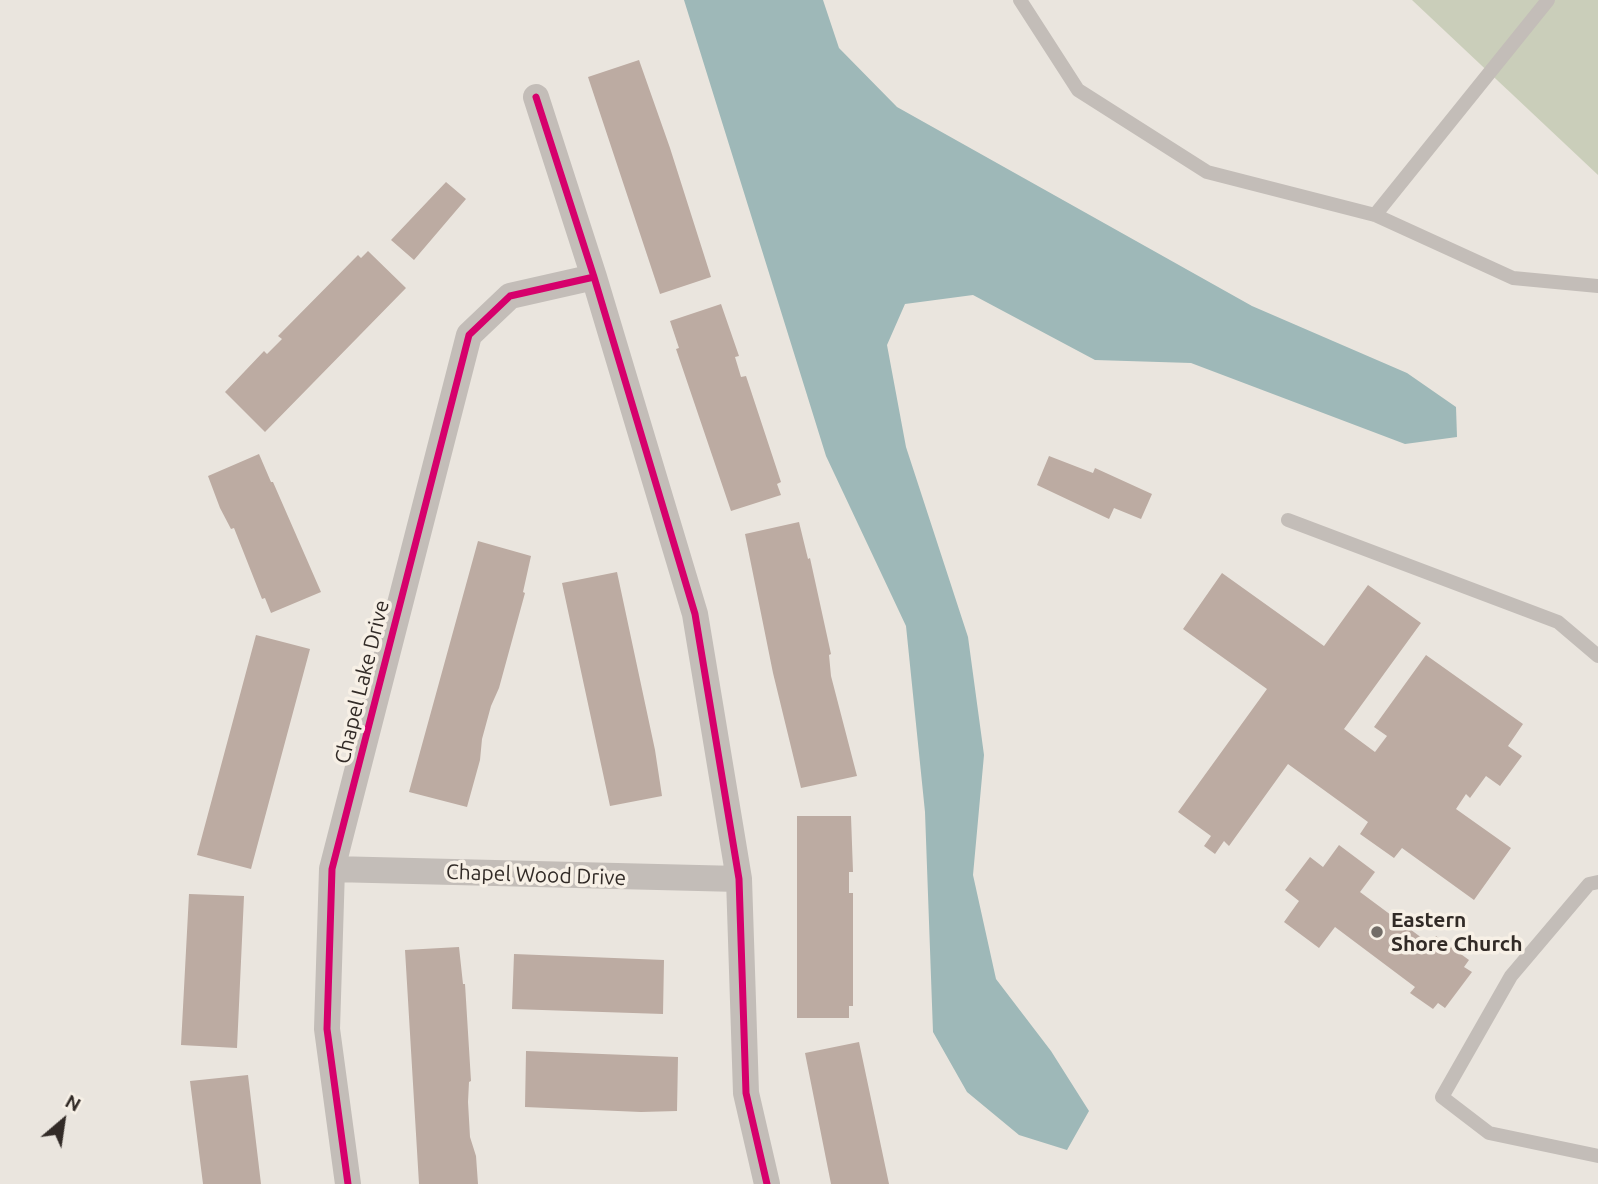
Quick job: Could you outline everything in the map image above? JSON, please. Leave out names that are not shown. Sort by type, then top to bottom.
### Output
[{"type":"street","points":[[536,97],[594,277],[695,614],[739,879],[747,1093],[767,1184]]},
{"type":"street","name":"Chapel Lake Drive","points":[[348,1184],[327,1029],[332,869],[469,335],[510,296],[594,277]]},
{"type":"street","name":"Chapel Wood Drive","points":[[332,869],[739,879]]},
{"type":"lane","points":[[1020,0],[1078,90],[1208,172],[1375,215],[1513,278],[1598,286]]},
{"type":"lane","points":[[1375,215],[1548,0]]},
{"type":"lane","points":[[1288,520],[1559,622],[1598,656]]},
{"type":"lane","points":[[1598,882],[1589,884],[1511,976],[1442,1097],[1489,1133],[1598,1156]]},
{"type":"green space","points":[[1412,0],[1598,0],[1598,175]]},
{"type":"water","points":[[684,0],[823,0],[839,48],[897,107],[1252,306],[1407,373],[1456,407],[1457,437],[1405,444],[1191,363],[1095,360],[973,295],[905,304],[887,345],[906,447],[968,637],[984,755],[973,875],[996,979],[1051,1051],[1089,1111],[1067,1150],[1019,1135],[967,1092],[933,1032],[925,812],[906,626],[826,456]]},
{"type":"building","points":[[639,60],[711,277],[660,294],[588,77]]},
{"type":"building","points":[[446,182],[466,199],[414,260],[391,240]]},
{"type":"building","points":[[368,251],[406,288],[265,432],[225,392],[264,351],[267,354],[282,339],[278,336],[358,255],[361,258]]},
{"type":"building","points":[[721,304],[739,356],[735,357],[741,377],[746,376],[781,482],[777,484],[781,495],[731,511],[676,349],[679,348],[670,321]]},
{"type":"building","points":[[259,454],[321,592],[271,613],[265,598],[262,599],[234,528],[231,529],[220,508],[208,476]]},
{"type":"building","points":[[1049,456],[1093,473],[1095,468],[1152,494],[1141,519],[1114,508],[1109,519],[1037,485]]},
{"type":"building","points":[[799,522],[808,559],[810,558],[831,654],[831,676],[857,776],[801,788],[773,673],[745,534]]},
{"type":"building","points":[[478,541],[531,556],[523,592],[525,593],[482,739],[480,760],[467,807],[409,792]]},
{"type":"building","points":[[617,572],[655,750],[662,796],[610,806],[562,583]]},
{"type":"building","points":[[1222,573],[1324,646],[1368,585],[1421,623],[1344,729],[1375,752],[1387,736],[1374,727],[1426,655],[1523,724],[1508,746],[1522,756],[1500,786],[1486,776],[1470,798],[1466,794],[1456,809],[1511,848],[1474,900],[1402,848],[1394,858],[1360,834],[1368,822],[1288,764],[1229,846],[1224,841],[1215,854],[1204,846],[1211,836],[1178,812],[1267,689],[1183,629]]},
{"type":"building","points":[[256,635],[310,649],[251,869],[197,855]]},
{"type":"building","points":[[797,816],[851,816],[853,872],[849,872],[849,893],[853,893],[853,1006],[849,1006],[849,1018],[797,1018]]},
{"type":"building","name":"Eastern Shore Church","points":[[1339,845],[1375,872],[1360,892],[1430,944],[1436,936],[1469,960],[1464,967],[1472,972],[1445,1008],[1438,1003],[1433,1009],[1410,993],[1415,987],[1335,927],[1319,948],[1284,922],[1299,901],[1285,890],[1310,857],[1323,867]]},
{"type":"building","points":[[189,894],[244,896],[237,1048],[181,1045]]},
{"type":"building","points":[[459,947],[465,984],[471,1081],[468,1102],[470,1137],[476,1156],[478,1184],[419,1184],[405,950]]},
{"type":"building","points":[[514,954],[664,960],[663,1014],[512,1009]]},
{"type":"building","points":[[859,1042],[889,1184],[831,1184],[805,1053]]},
{"type":"building","points":[[526,1051],[678,1057],[677,1111],[525,1107]]},
{"type":"building","points":[[248,1075],[261,1184],[203,1184],[190,1081]]},
{"type":"cycle path","points":[[536,97],[594,277],[695,614],[739,879],[746,1093],[767,1184]]},
{"type":"cycle path","points":[[348,1184],[327,1029],[332,869],[469,335],[510,296],[594,277]]},
{"type":"place","name":"Eastern Shore Church","points":[[1377,932]]}]
